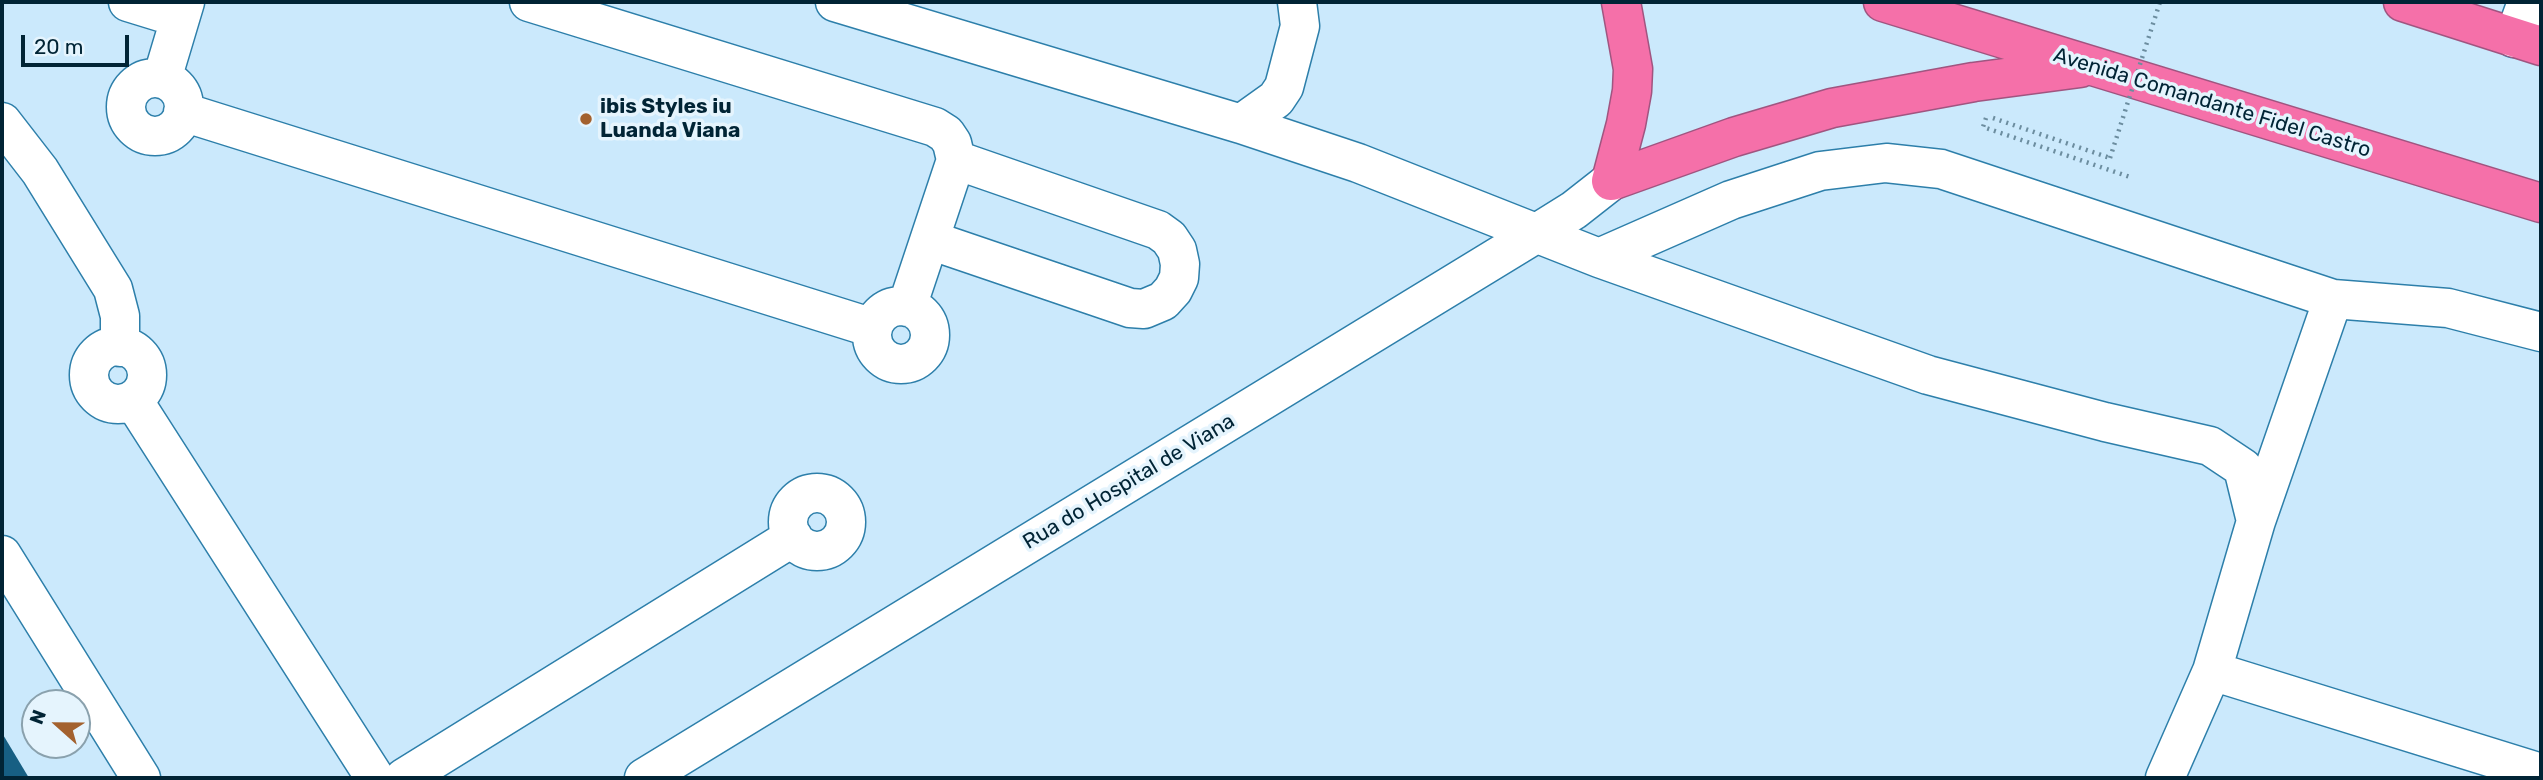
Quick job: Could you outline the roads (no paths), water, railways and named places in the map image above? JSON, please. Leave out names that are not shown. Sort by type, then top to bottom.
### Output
[{"type":"highway","points":[[1611,181],[1632,90],[1633,69],[1621,2]]},
{"type":"highway","name":"Avenida Comandante Fidel Castro","points":[[1883,2],[2541,203]]},
{"type":"highway","points":[[2403,2],[2528,42]]},
{"type":"highway","points":[[1611,181],[1734,137],[1832,108],[1974,82],[2092,67]]},
{"type":"street","points":[[128,2],[183,10],[162,79]]},
{"type":"street","points":[[835,2],[1241,124],[1358,163],[1600,258],[1928,375],[2105,422],[2210,446],[2243,468],[2256,521]]},
{"type":"street","points":[[1241,124],[1276,99],[1284,87],[1300,26],[1297,2]]},
{"type":"street","points":[[2527,2],[2528,42]]},
{"type":"street","points":[[550,5],[615,15],[935,127],[946,134],[952,143],[956,160],[907,307]]},
{"type":"street","points":[[162,79],[180,93],[183,112],[170,132],[161,136],[141,133],[130,122],[126,110],[127,101],[133,89],[144,81],[162,79]]},
{"type":"street","points":[[183,112],[873,328]]},
{"type":"street","points":[[2,122],[40,171],[113,289],[120,316],[120,347],[137,354],[146,370],[143,389],[132,400],[375,778]]},
{"type":"street","points":[[930,240],[1130,308],[1144,309],[1163,301],[1179,278],[1177,250],[1169,238],[1158,230],[956,160]]},
{"type":"street","points":[[1600,258],[1731,200],[1820,171],[1886,163],[1941,169],[2333,299],[2448,308],[2541,332]]},
{"type":"street","name":"Rua do Hospital de Viana","points":[[644,778],[1537,233],[1574,210],[1611,181]]},
{"type":"street","points":[[2165,778],[2212,671],[2256,521],[2333,299]]},
{"type":"street","points":[[894,307],[907,307],[922,316],[929,330],[928,344],[915,360],[901,364],[883,357],[873,342],[873,328],[879,316],[886,311],[894,307]]},
{"type":"street","points":[[404,778],[793,537]]},
{"type":"street","points":[[2,555],[141,778]]},
{"type":"street","points":[[2212,671],[2541,773]]},
{"type":"place","name":"ibis Styles iu Luanda Viana","points":[[586,119]]}]
